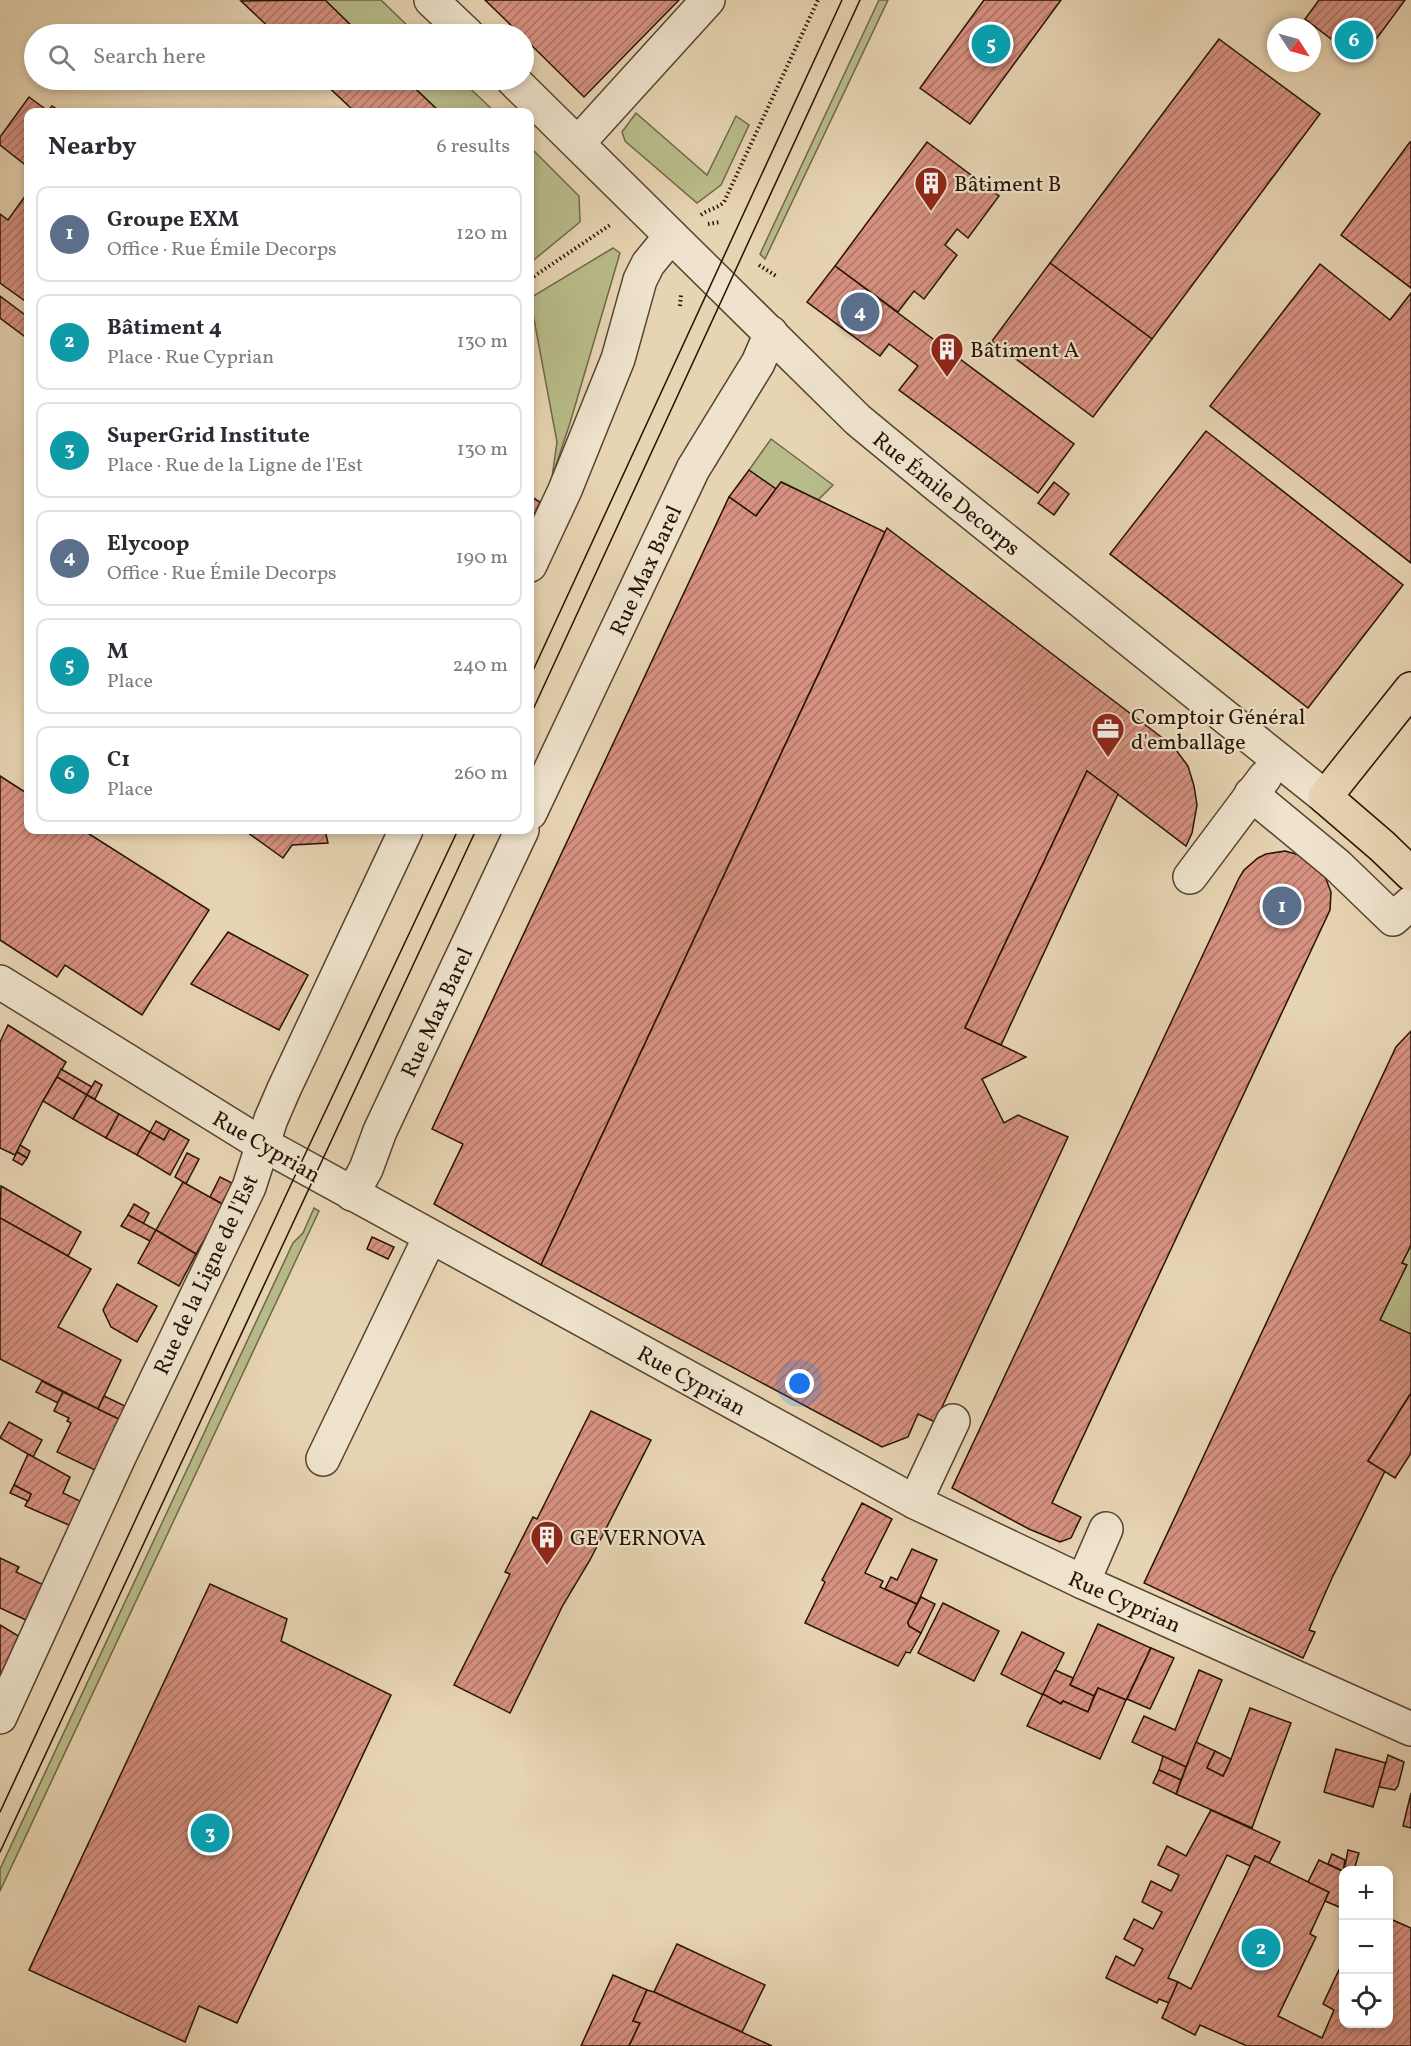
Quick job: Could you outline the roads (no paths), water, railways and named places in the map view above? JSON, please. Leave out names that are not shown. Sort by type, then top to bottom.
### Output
[{"type":"main road","points":[[1325,797],[1411,689]]},
{"type":"main road","name":"Rue Émile Decorps","points":[[1325,797],[1411,873]]},
{"type":"street","points":[[431,0],[456,24]]},
{"type":"street","points":[[578,143],[708,0]]},
{"type":"street","name":"Rue Émile Decorps","points":[[523,90],[858,420],[1325,797]]},
{"type":"street","points":[[534,556],[565,490],[618,359],[640,280],[648,264],[676,242]]},
{"type":"street","name":"Rue Max Barel","points":[[534,805],[693,469],[758,363],[771,333]]},
{"type":"street","points":[[1190,877],[1278,760]]},
{"type":"street","points":[[1251,794],[1337,865],[1393,919],[1411,903]]},
{"type":"street","name":"Rue de la Ligne de l'Est","points":[[0,1717],[120,1455],[249,1187],[284,1089],[404,834]]},
{"type":"street","name":"Rue Max Barel","points":[[352,1194],[366,1169],[385,1120],[520,834]]},
{"type":"street","name":"Rue Cyprian","points":[[0,982],[263,1144],[915,1502],[1083,1582],[1411,1729]]},
{"type":"street","points":[[323,1459],[430,1237]]},
{"type":"street","points":[[915,1502],[953,1421]]},
{"type":"street","points":[[1083,1582],[1106,1528]]},
{"type":"tram line","points":[[534,668],[842,0]]},
{"type":"tram line","points":[[534,707],[860,0]]},
{"type":"tram line","points":[[0,1812],[456,834]]},
{"type":"tram line","points":[[0,1852],[474,834]]},
{"type":"place","name":"C1","points":[[1354,40]]},
{"type":"place","name":"M","points":[[991,44]]},
{"type":"place","name":"Bâtiment B","points":[[931,212]]},
{"type":"place","name":"Elycoop","points":[[860,312]]},
{"type":"place","name":"Bâtiment A","points":[[947,378]]},
{"type":"place","name":"Comptoir Général d'emballage","points":[[1108,758]]},
{"type":"place","name":"Groupe EXM","points":[[1282,906]]},
{"type":"place","name":"GE VERNOVA","points":[[547,1566]]},
{"type":"place","name":"SuperGrid Institute","points":[[210,1833]]},
{"type":"place","name":"Bâtiment 4","points":[[1261,1948]]}]
